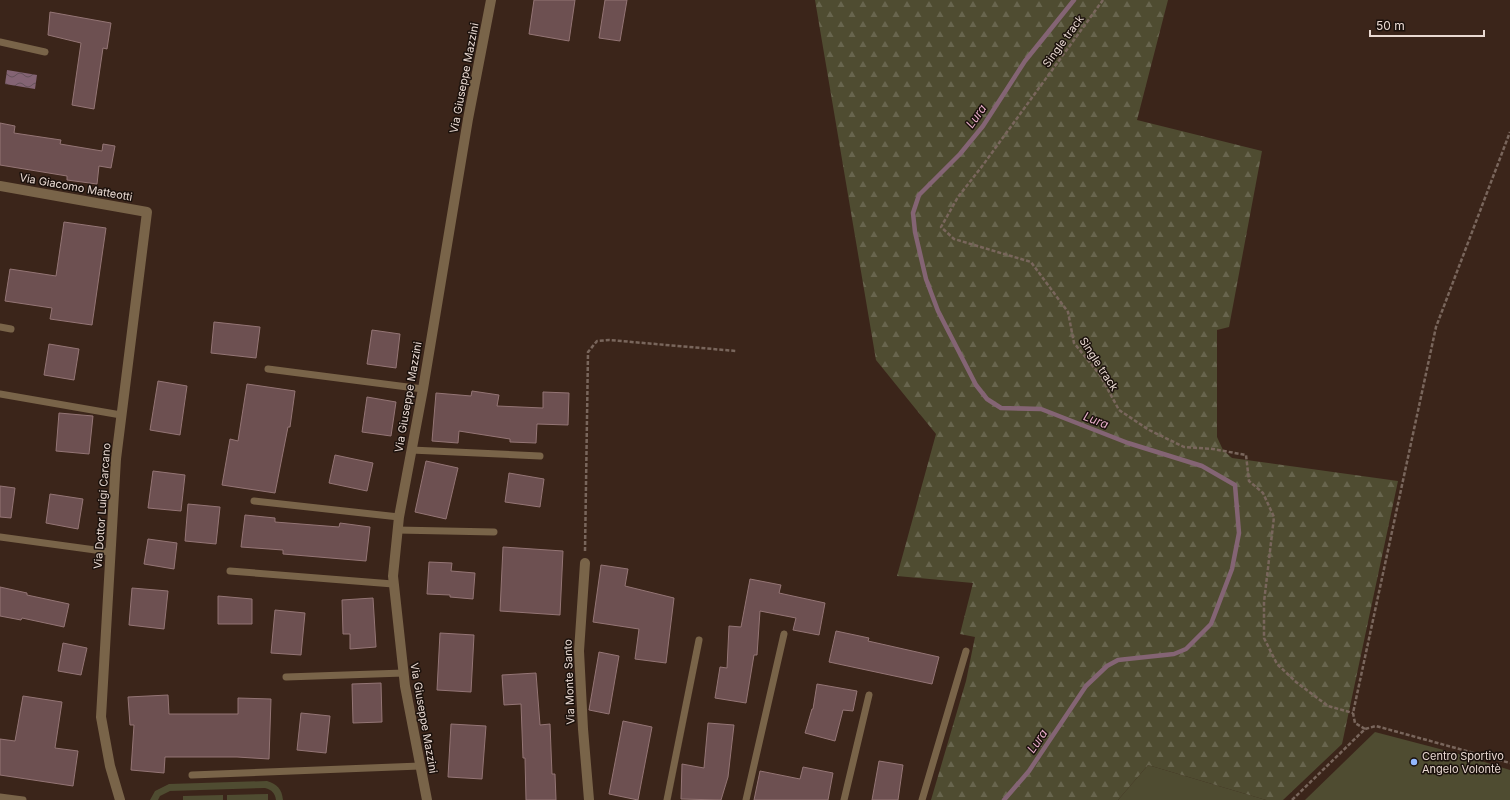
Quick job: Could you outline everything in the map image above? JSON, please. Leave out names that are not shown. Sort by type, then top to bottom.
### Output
[{"type":"street","name":"Via Giuseppe Mazzini","points":[[427,800],[404,674],[393,584],[397,530],[423,389],[468,119],[491,0]]},
{"type":"street","name":"Via Giacomo Matteotti","points":[[0,186],[147,212]]},
{"type":"street","name":"Via Dottor Luigi Carcano","points":[[120,800],[110,766],[101,717],[116,459],[147,212]]},
{"type":"street","name":"Via Monte Santo","points":[[585,563],[579,651],[583,729],[589,800]]},
{"type":"lane","points":[[0,42],[45,52]]},
{"type":"lane","points":[[0,327],[11,329]]},
{"type":"lane","points":[[268,369],[423,389]]},
{"type":"lane","points":[[0,394],[121,415]]},
{"type":"lane","points":[[411,450],[540,456]]},
{"type":"lane","points":[[254,500],[399,517]]},
{"type":"lane","points":[[397,530],[494,532]]},
{"type":"lane","points":[[0,537],[110,552]]},
{"type":"lane","points":[[230,571],[393,584]]},
{"type":"lane","points":[[746,800],[784,634]]},
{"type":"lane","points":[[667,800],[700,640]]},
{"type":"lane","points":[[922,800],[966,650]]},
{"type":"lane","points":[[286,677],[404,674]]},
{"type":"lane","points":[[844,800],[869,695]]},
{"type":"lane","points":[[192,775],[420,766]]},
{"type":"lane","points":[[0,797],[23,800]]},
{"type":"path","name":"Single track","points":[[1103,0],[958,197],[941,227],[954,239],[1031,262],[1068,312],[1074,343],[1100,375],[1118,410],[1149,430],[1184,447],[1213,449],[1246,455],[1249,481],[1263,493],[1274,517],[1264,602],[1264,638],[1277,664],[1296,682],[1328,706],[1353,713]]},
{"type":"path","points":[[1365,729],[1355,723],[1353,713],[1436,327],[1510,132]]},
{"type":"path","points":[[585,563],[588,352],[597,341],[609,340],[736,351]]},
{"type":"path","points":[[1292,800],[1365,729],[1376,726],[1510,763]]},
{"type":"green space","points":[[815,0],[1168,0],[1137,120],[1262,151],[1229,327],[1217,330],[1217,437],[1223,450],[1232,458],[1398,481],[1342,744],[1283,800],[1266,800],[1148,765],[1118,800],[931,800],[966,681],[975,637],[960,634],[973,583],[897,576],[936,434],[876,360]]},
{"type":"green space","name":"Centro Sportivo Angelo Volontè","points":[[1375,732],[1459,754],[1510,770],[1510,800],[1305,800]]},
{"type":"green space","points":[[1148,765],[1266,800],[1118,800]]},
{"type":"green space","points":[[267,781],[274,784],[278,788],[283,800],[276,800],[273,792],[265,788],[170,791],[160,796],[158,800],[150,800],[155,791],[169,784]]},
{"type":"green space","points":[[268,794],[268,800],[227,800],[227,795]]},
{"type":"green space","points":[[223,795],[223,800],[183,800],[183,796]]},
{"type":"water","points":[[7,70],[37,75],[35,89],[5,84]]},
{"type":"building","points":[[534,0],[575,0],[569,41],[529,34]]},
{"type":"building","points":[[605,0],[627,0],[620,41],[599,38]]},
{"type":"building","points":[[50,12],[111,23],[107,49],[103,48],[94,109],[72,105],[81,43],[48,35]]},
{"type":"building","points":[[0,123],[15,126],[14,133],[61,140],[60,144],[102,151],[103,144],[115,146],[111,168],[99,166],[97,184],[67,180],[67,176],[0,165]]},
{"type":"building","points":[[64,222],[106,228],[92,325],[50,319],[52,308],[5,301],[10,269],[56,276]]},
{"type":"building","points":[[214,322],[260,327],[256,358],[211,353]]},
{"type":"building","points":[[372,330],[400,334],[396,368],[367,364]]},
{"type":"building","points":[[49,344],[79,349],[74,380],[44,375]]},
{"type":"building","points":[[158,381],[187,386],[180,435],[150,430]]},
{"type":"building","points":[[247,384],[295,391],[290,427],[288,427],[275,493],[222,485],[230,439],[238,441]]},
{"type":"building","points":[[472,391],[499,395],[497,406],[543,408],[543,392],[569,393],[568,425],[537,424],[536,443],[510,442],[510,439],[459,431],[458,443],[432,441],[436,393],[471,396]]},
{"type":"building","points":[[367,397],[396,402],[391,436],[362,432]]},
{"type":"building","points":[[59,413],[93,416],[89,454],[56,451]]},
{"type":"building","points":[[335,455],[373,463],[367,491],[329,483]]},
{"type":"building","points":[[426,461],[458,468],[446,519],[415,512]]},
{"type":"building","points":[[153,471],[185,475],[181,511],[148,508]]},
{"type":"building","points":[[509,473],[544,479],[540,507],[505,502]]},
{"type":"building","points":[[0,486],[15,488],[11,518],[0,517]]},
{"type":"building","points":[[50,494],[83,499],[78,529],[46,523]]},
{"type":"building","points":[[188,504],[220,507],[216,544],[185,541]]},
{"type":"building","points":[[245,515],[275,518],[275,522],[339,527],[340,523],[370,527],[366,561],[283,554],[283,550],[241,547]]},
{"type":"building","points":[[148,539],[177,543],[174,569],[144,564]]},
{"type":"building","points":[[503,547],[563,551],[560,615],[500,611]]},
{"type":"building","points":[[429,562],[452,563],[451,571],[475,573],[473,599],[450,597],[450,595],[427,594]]},
{"type":"building","points":[[601,565],[628,569],[625,586],[674,598],[666,663],[635,659],[639,629],[593,622]]},
{"type":"building","points":[[750,579],[781,585],[779,593],[825,603],[819,635],[793,630],[796,618],[760,611],[757,655],[754,655],[746,703],[715,698],[720,667],[727,668],[729,626],[741,627]]},
{"type":"building","points":[[0,587],[27,593],[27,595],[69,604],[64,627],[22,618],[21,620],[0,616]]},
{"type":"building","points":[[132,588],[168,591],[164,629],[129,625]]},
{"type":"building","points":[[218,596],[252,599],[252,624],[218,624]]},
{"type":"building","points":[[373,598],[376,647],[350,649],[350,634],[343,634],[342,600]]},
{"type":"building","points":[[275,610],[305,613],[301,655],[271,653]]},
{"type":"building","points":[[836,631],[869,638],[868,641],[939,657],[932,684],[829,662]]},
{"type":"building","points":[[440,633],[474,635],[471,692],[437,690]]},
{"type":"building","points":[[63,643],[87,648],[81,675],[58,671]]},
{"type":"building","points":[[599,652],[619,656],[609,714],[589,710]]},
{"type":"building","points":[[536,673],[540,725],[550,724],[552,774],[555,774],[556,800],[526,800],[521,704],[504,705],[502,675]]},
{"type":"building","points":[[381,683],[382,722],[353,723],[352,684]]},
{"type":"building","points":[[817,684],[857,691],[853,711],[843,710],[835,741],[805,733],[813,709]]},
{"type":"building","points":[[168,695],[169,714],[238,714],[238,698],[271,699],[269,759],[237,757],[165,757],[164,773],[131,770],[134,725],[130,725],[128,697]]},
{"type":"building","points":[[23,696],[62,702],[55,748],[78,751],[73,786],[0,775],[0,739],[15,741]]},
{"type":"building","points":[[301,713],[330,716],[326,753],[297,750]]},
{"type":"building","points":[[623,721],[652,727],[638,800],[609,794]]},
{"type":"building","points":[[708,723],[734,725],[728,777],[721,800],[681,799],[682,764],[704,768]]},
{"type":"building","points":[[451,724],[486,726],[482,779],[448,777]]},
{"type":"building","points":[[879,761],[903,765],[898,800],[872,800]]},
{"type":"building","points":[[803,767],[833,773],[828,800],[754,800],[760,771],[800,779]]},
{"type":"waterway","name":"Lura","points":[[1004,800],[1029,771],[1086,686],[1107,666],[1118,660],[1174,654],[1186,649],[1211,624],[1232,569],[1239,533],[1235,485],[1202,466],[1128,443],[1041,409],[1001,408],[987,399],[976,385],[938,311],[926,279],[915,232],[913,213],[919,195],[960,154],[983,126],[1025,61],[1074,0]]},
{"type":"place","name":"Centro Sportivo Angelo Volontè","points":[[1414,762]]}]
